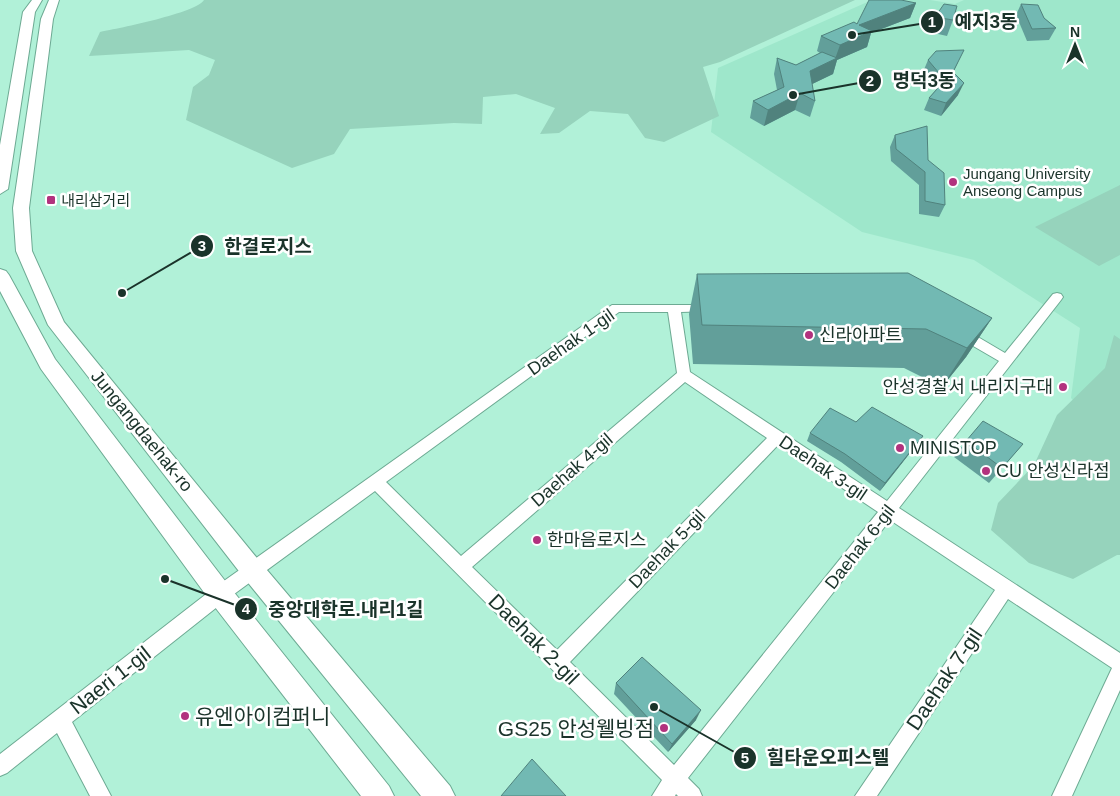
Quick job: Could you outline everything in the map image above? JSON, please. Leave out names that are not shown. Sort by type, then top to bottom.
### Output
[{"type":"street","points":[[0,189],[29,12],[37,0]]},
{"type":"street","name":"Jungangdaehak-ro","points":[[54,0],[47,19],[20,208],[24,251],[36,282],[57,325],[253,571],[440,796]]},
{"type":"street","name":"Jungangdaehak-ro","points":[[0,275],[48,364],[220,594],[379,796]]},
{"type":"street","name":"Daehak 6-gil","points":[[662,796],[1057,297]]},
{"type":"street","name":"Daehak 1-gil","points":[[220,594],[616,308],[724,308]]},
{"type":"street","points":[[674,308],[684,375]]},
{"type":"street","points":[[948,325],[1007,360]]},
{"type":"street","name":"Daehak 3-gil","points":[[684,375],[1120,663]]},
{"type":"street","name":"Daehak 4-gil","points":[[461,566],[684,375]]},
{"type":"street","name":"Daehak 5-gil","points":[[558,662],[777,437]]},
{"type":"street","name":"Daehak 2-gil","points":[[376,482],[692,796]]},
{"type":"street","name":"Daehak 7-gil","points":[[865,796],[1006,587]]},
{"type":"street","name":"Naeri 1-gil","points":[[0,766],[220,594]]},
{"type":"street","points":[[1062,796],[1120,670]]},
{"type":"street","points":[[60,719],[101,796]]},
{"type":"shaded area","points":[[204,0],[855,0],[720,62],[703,67],[719,116],[664,142],[645,138],[628,114],[590,111],[559,133],[540,134],[555,108],[516,94],[483,97],[482,124],[454,123],[350,129],[334,154],[292,168],[186,120],[193,87],[209,75],[215,60],[189,50],[89,56],[100,32],[173,15],[198,5]]},
{"type":"shaded area","name":"Jungang University Anseong Campus","points":[[872,0],[930,0],[955,4],[964,0],[1120,0],[1120,448],[1071,398],[1080,328],[974,260],[862,232],[711,132],[718,68]]},
{"type":"shaded area","points":[[1120,185],[1120,255],[1099,266],[1035,227]]},
{"type":"shaded area","points":[[1114,335],[1120,339],[1120,555],[1073,579],[1029,563],[991,530],[998,503],[1034,465],[1057,415],[1105,368]]},
{"type":"building","points":[[869,0],[901,0],[916,3],[859,25],[872,31],[840,45],[821,36],[854,22],[857,24]]},
{"type":"building","points":[[944,4],[957,6],[953,20],[935,17]]},
{"type":"building","points":[[1021,4],[1038,5],[1044,18],[1056,28],[1032,29]]},
{"type":"building","points":[[964,50],[953,72],[964,83],[946,103],[929,98],[945,80],[928,60],[936,51]]},
{"type":"building","points":[[822,52],[837,58],[810,71],[815,101],[800,93],[768,110],[753,101],[784,87],[777,58],[796,65]]},
{"type":"building","points":[[927,126],[928,160],[944,173],[945,205],[925,201],[925,172],[896,149],[895,135]]},
{"type":"building","points":[[908,273],[992,318],[967,348],[926,329],[702,325],[697,274]]},
{"type":"building","points":[[872,407],[923,436],[885,483],[845,454],[810,433],[830,408],[856,422]]},
{"type":"building","points":[[983,421],[1023,444],[1002,468],[966,441]]},
{"type":"building","points":[[642,657],[701,710],[672,744],[616,683]]},
{"type":"building","points":[[532,759],[566,796],[501,796]]},
{"type":"place","name":"예지3동","points":[[852,35]]},
{"type":"place","name":"명덕3동","points":[[793,95]]},
{"type":"place","name":"Jungang University Anseong Campus","points":[[953,182]]},
{"type":"place","name":"내리삼거리","points":[[51,200]]},
{"type":"place","name":"한결로지스","points":[[122,293]]},
{"type":"place","name":"신라아파트","points":[[809,335]]},
{"type":"place","name":"안성경찰서 내리지구대","points":[[1063,387]]},
{"type":"place","name":"MINISTOP","points":[[900,448]]},
{"type":"place","name":"CU 안성신라점","points":[[986,471]]},
{"type":"place","name":"한마음로지스","points":[[537,540]]},
{"type":"place","name":"중앙대학로.내리1길","points":[[165,579]]},
{"type":"place","name":"힐타운오피스텔","points":[[654,707]]},
{"type":"place","name":"유엔아이컴퍼니","points":[[185,716]]},
{"type":"place","name":"GS25 안성웰빙점","points":[[664,728]]}]
